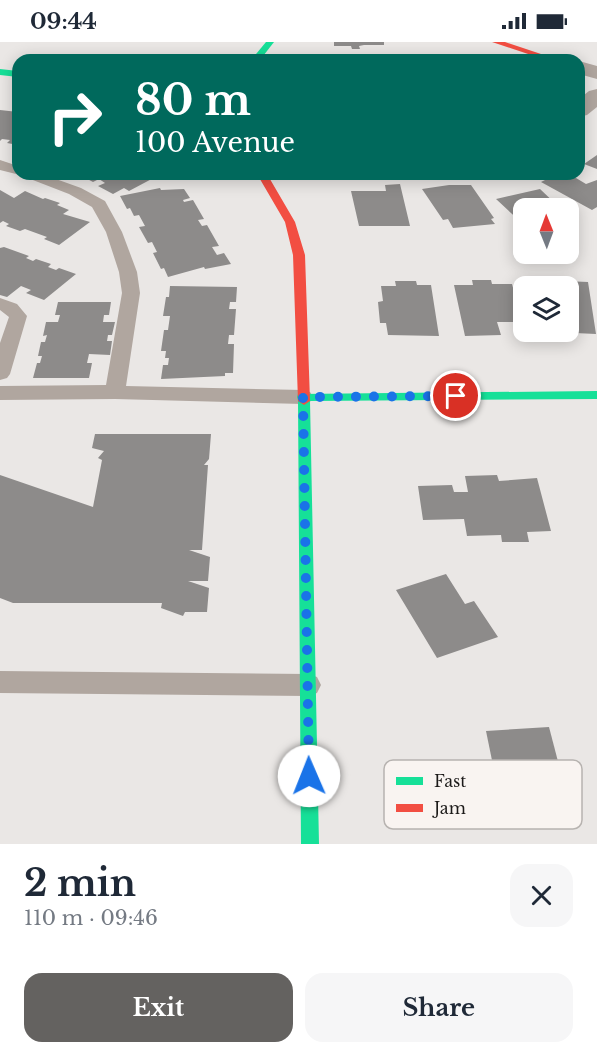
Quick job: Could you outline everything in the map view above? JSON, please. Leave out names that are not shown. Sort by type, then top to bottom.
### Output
[{"type":"street","points":[[260,54],[270,42]]},
{"type":"street","points":[[496,42],[535,54]]},
{"type":"street","points":[[585,105],[597,96]]},
{"type":"street","points":[[266,180],[290,222],[299,255],[310,844]]},
{"type":"street","points":[[303,397],[597,395]]},
{"type":"lane","points":[[45,180],[75,190],[99,204],[114,232],[128,272],[131,293],[115,392]]},
{"type":"lane","points":[[0,303],[11,308],[18,316],[0,374]]},
{"type":"lane","points":[[0,393],[115,392],[303,397]]},
{"type":"lane","points":[[0,682],[308,685]]},
{"type":"building","points":[[334,42],[384,42],[384,45],[364,45],[359,46],[360,49],[352,49],[351,46],[334,46]]},
{"type":"building","points":[[0,110],[12,111],[12,144],[7,143],[10,140],[0,141]]},
{"type":"building","points":[[597,155],[597,169],[585,163]]},
{"type":"building","points":[[100,180],[150,180],[129,191],[124,188],[113,194],[98,186],[105,183]]},
{"type":"building","points":[[579,180],[586,184],[597,180],[597,207],[592,210],[579,203],[579,198],[570,198],[541,182]]},
{"type":"building","points":[[400,184],[410,226],[359,226],[351,191],[386,191],[385,185]]},
{"type":"building","points":[[471,185],[494,218],[491,219],[495,224],[453,228],[448,219],[443,220],[422,189]]},
{"type":"building","points":[[160,188],[161,190],[184,189],[190,198],[183,200],[184,202],[193,200],[204,219],[198,220],[202,226],[207,225],[219,246],[212,247],[217,255],[224,253],[231,264],[205,269],[204,267],[168,277],[153,253],[157,252],[152,242],[148,243],[139,227],[145,226],[139,215],[134,216],[130,208],[127,209],[120,196]]},
{"type":"building","points":[[540,189],[549,198],[513,198],[513,215],[496,199]]},
{"type":"building","points":[[0,190],[14,198],[25,191],[60,203],[57,205],[69,210],[63,214],[90,222],[59,245],[44,239],[47,237],[25,229],[20,231],[6,226],[9,224],[3,221],[0,223]]},
{"type":"building","points":[[4,247],[29,256],[26,258],[33,261],[36,259],[51,264],[48,267],[56,270],[59,268],[76,274],[44,300],[26,293],[31,290],[21,286],[7,297],[0,295],[0,248]]},
{"type":"building","points":[[472,280],[491,280],[492,284],[512,284],[513,322],[497,322],[501,335],[465,336],[454,285],[473,285]]},
{"type":"building","points":[[395,281],[416,281],[417,285],[431,285],[439,336],[388,335],[386,323],[380,323],[378,302],[383,301],[381,286],[396,286]]},
{"type":"building","points":[[579,282],[588,282],[596,334],[579,333]]},
{"type":"building","points":[[170,286],[237,287],[236,302],[230,302],[229,309],[236,309],[234,335],[229,335],[228,344],[234,344],[233,373],[225,373],[225,376],[161,379],[163,365],[168,365],[169,358],[165,358],[166,351],[161,351],[164,330],[168,330],[170,316],[163,316]]},
{"type":"building","points":[[58,302],[111,302],[109,315],[104,315],[103,322],[115,322],[112,335],[108,335],[107,341],[112,341],[110,355],[89,354],[87,363],[92,363],[89,378],[33,378],[37,363],[40,363],[42,356],[38,356],[41,342],[45,342],[47,335],[43,336],[46,322],[58,322],[60,315],[55,315]]},
{"type":"building","points":[[95,434],[211,434],[209,459],[204,465],[208,465],[202,550],[189,550],[210,557],[208,581],[188,581],[209,588],[207,612],[185,612],[183,616],[161,608],[162,603],[13,603],[0,598],[0,475],[93,507],[102,460],[98,458],[104,451],[92,448]]},
{"type":"building","points":[[497,475],[499,481],[537,478],[551,531],[527,532],[529,542],[502,542],[501,535],[467,536],[464,519],[423,520],[418,486],[452,485],[454,492],[468,492],[465,476]]},
{"type":"building","points":[[446,574],[465,604],[474,601],[498,637],[437,658],[396,590]]},
{"type":"building","points":[[549,727],[558,760],[492,760],[486,731]]},
{"type":"traffic: fast","points":[[260,54],[270,42]]},
{"type":"traffic: fast","points":[[0,72],[12,73]]},
{"type":"traffic: fast","points":[[303,397],[597,395]]},
{"type":"traffic: fast","points":[[304,401],[310,844]]},
{"type":"traffic: jam","points":[[496,42],[535,54]]},
{"type":"traffic: jam","points":[[266,180],[290,222],[299,255],[304,401]]},
{"type":"route","points":[[309,776],[306,466],[303,397],[456,396]]}]
